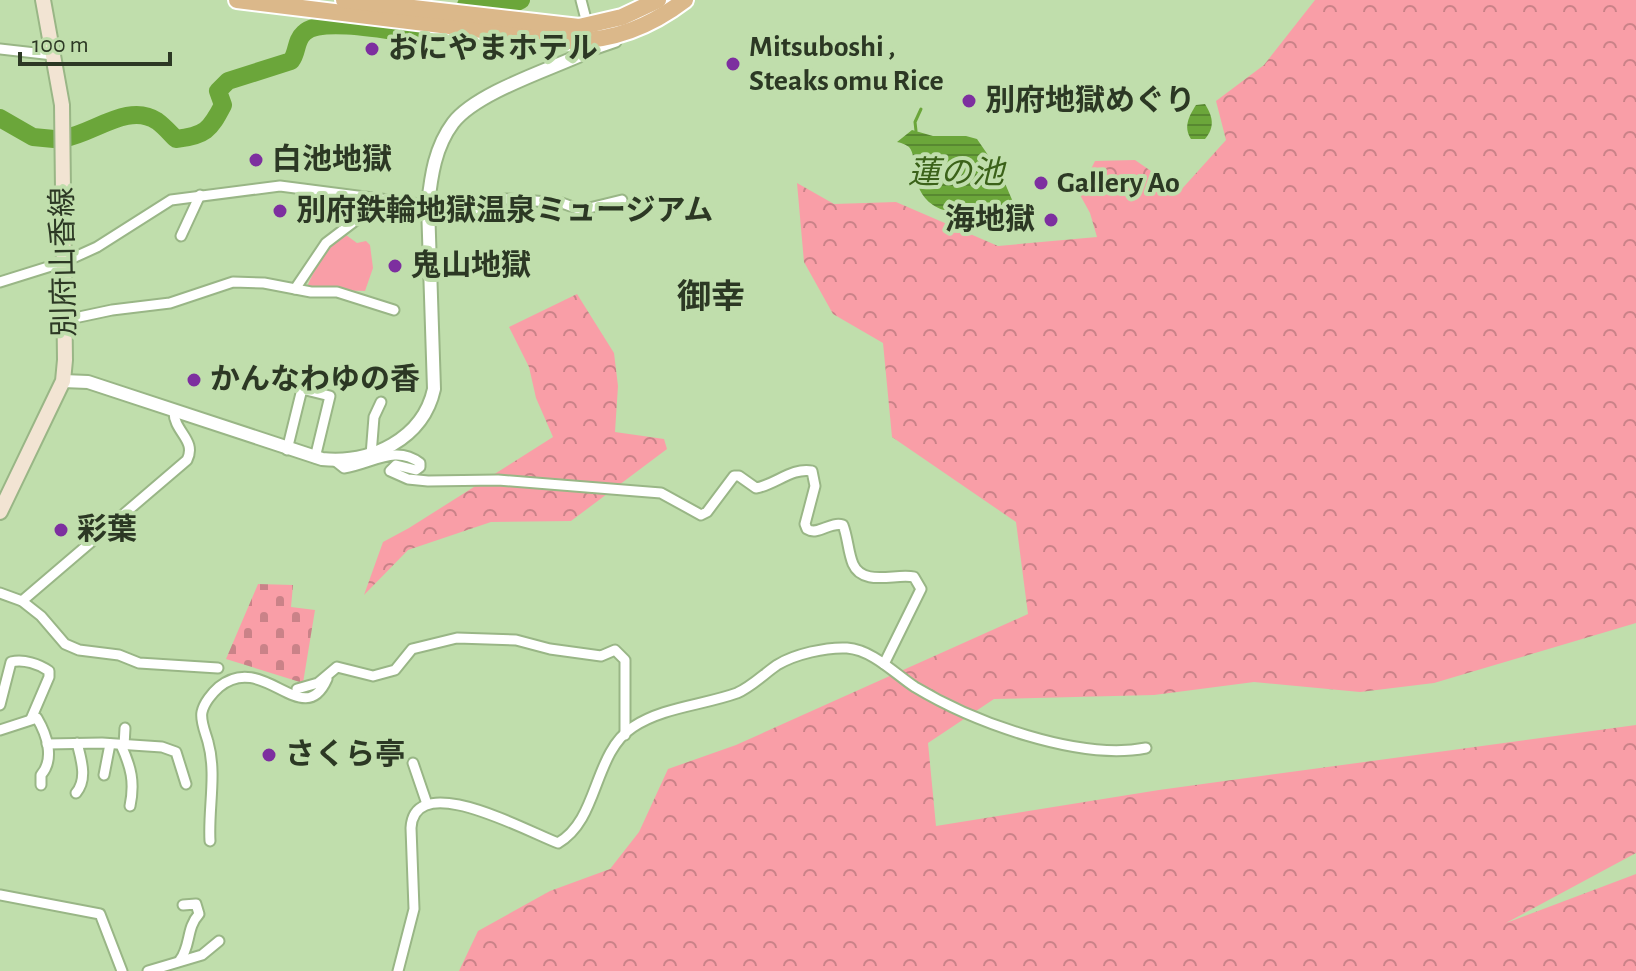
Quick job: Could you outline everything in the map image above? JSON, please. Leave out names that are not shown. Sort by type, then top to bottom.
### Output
[{"type":"highway","points":[[237,0],[555,40],[587,40],[631,31],[654,22],[685,0]]},
{"type":"highway","points":[[344,0],[553,25],[587,40]]},
{"type":"highway","points":[[587,40],[622,17],[658,0]]},
{"type":"main road","name":"別府山香線","points":[[0,512],[63,381],[62,105],[43,0]]},
{"type":"street","points":[[63,381],[88,382],[315,458],[334,460],[371,455],[415,430],[430,407],[434,389],[428,205],[435,159],[454,122],[486,97],[587,40],[581,0]]},
{"type":"street","points":[[0,49],[53,55]]},
{"type":"street","points":[[0,282],[64,262],[108,242],[171,200],[200,195],[280,186],[476,209],[498,199],[562,203],[581,210],[622,200]]},
{"type":"street","points":[[181,236],[200,195]]},
{"type":"street","points":[[295,289],[326,243],[372,208],[372,198]]},
{"type":"street","points":[[65,320],[170,303],[233,282],[337,292],[394,310]]},
{"type":"street","points":[[287,450],[302,389],[319,392],[330,396],[315,458]]},
{"type":"street","points":[[371,455],[374,417],[381,402]]},
{"type":"street","points":[[22,601],[187,460],[191,445],[175,423],[174,412]]},
{"type":"street","points":[[334,460],[344,468],[398,453],[410,455],[420,463],[416,470],[396,465],[390,471],[408,479],[498,480],[661,493],[701,515],[707,512],[734,476],[756,488],[793,473],[812,471],[815,486],[805,524],[807,529],[815,531],[836,524],[843,525],[854,566],[859,572],[865,576],[914,577],[921,589],[884,664]]},
{"type":"street","points":[[0,593],[22,601],[41,616],[65,644],[79,650],[119,655],[139,663],[218,668]]},
{"type":"street","points":[[297,689],[318,683],[337,667],[373,676],[395,670],[412,649],[457,638],[516,640],[550,649],[601,656],[615,650],[625,660],[625,735]]},
{"type":"street","points":[[398,971],[414,909],[411,820],[419,807],[458,804],[558,843],[568,837],[578,824],[609,756],[633,727],[740,692],[793,656],[848,648],[884,664],[914,686],[983,721],[1066,745],[1130,751],[1146,748]]},
{"type":"street","points":[[0,705],[11,662],[18,660],[43,667],[49,671],[49,677],[31,719]]},
{"type":"street","points":[[210,841],[212,765],[201,713],[210,696],[221,685],[249,676],[266,681],[288,695],[307,697],[321,690],[328,676]]},
{"type":"street","points":[[0,715],[2,730],[37,718],[45,732],[47,744],[47,767],[41,775],[41,785]]},
{"type":"street","points":[[125,728],[123,745],[132,772],[130,806]]},
{"type":"street","points":[[76,793],[81,788],[83,770],[77,743]]},
{"type":"street","points":[[47,744],[162,747],[176,752],[186,784]]},
{"type":"street","points":[[104,775],[110,744]]},
{"type":"street","points":[[413,763],[427,804]]},
{"type":"street","points":[[0,895],[100,914],[122,971]]},
{"type":"street","points":[[180,960],[186,952],[192,922],[199,914],[196,904],[183,905]]},
{"type":"street","points":[[148,971],[202,955],[219,941]]},
{"type":"green space","points":[[1315,0],[1636,0],[1636,623],[1434,683],[1360,692],[1254,682],[1154,695],[994,699],[928,743],[936,826],[1159,790],[1636,725],[1636,853],[1506,923],[1636,874],[1636,971],[459,971],[478,931],[550,891],[610,869],[639,832],[668,769],[736,745],[1028,614],[1016,522],[892,437],[883,343],[833,314],[804,262],[797,183],[834,204],[896,202],[998,246],[1097,237],[1090,213],[1079,193],[1095,161],[1135,160],[1180,191],[1226,140],[1216,101],[1264,65]]},
{"type":"green space","points":[[346,235],[357,243],[366,241],[370,245],[373,268],[365,291],[306,289],[322,258]]},
{"type":"green space","points":[[577,294],[614,353],[618,386],[615,432],[664,439],[667,449],[571,521],[491,522],[408,550],[364,595],[383,542],[553,437],[536,398],[529,367],[509,327]]},
{"type":"green space","points":[[258,584],[293,585],[291,607],[315,610],[303,683],[226,659]]},
{"type":"water","points":[[1205,104],[1212,126],[1205,139],[1191,139],[1187,130],[1189,117],[1196,105]]},
{"type":"water","name":"蓮の池","points":[[912,130],[933,136],[977,139],[1001,174],[1016,209],[1013,215],[1001,222],[998,214],[1001,209],[994,207],[951,211],[933,205],[920,190],[912,152],[908,146],[897,142]]},
{"type":"waterway","points":[[466,5],[515,3],[521,0]]},
{"type":"waterway","points":[[65,138],[111,120],[135,115],[157,121],[176,139],[200,134],[210,126],[223,105],[218,91],[228,81],[291,61],[301,36],[313,28],[342,25],[421,35]]},
{"type":"waterway","points":[[916,131],[915,122],[921,109]]},
{"type":"waterway","points":[[0,118],[33,137],[54,139]]},
{"type":"place","name":"おにやまホテル","points":[[372,49]]},
{"type":"place","name":"Mitsuboshi , Steaks omu Rice","points":[[733,64]]},
{"type":"place","name":"別府地獄めぐり","points":[[969,101]]},
{"type":"place","name":"白池地獄","points":[[256,160]]},
{"type":"place","name":"Gallery Ao","points":[[1041,183]]},
{"type":"place","name":"別府鉄輪地獄温泉ミュージアム","points":[[280,211]]},
{"type":"place","name":"海地獄","points":[[1051,220]]},
{"type":"place","name":"鬼山地獄","points":[[395,266]]},
{"type":"place","name":"かんなわゆの香","points":[[194,380]]},
{"type":"place","name":"彩葉","points":[[61,530]]},
{"type":"place","name":"さくら亭","points":[[269,755]]},
{"type":"district","name":"御幸","points":[[711,298]]}]
